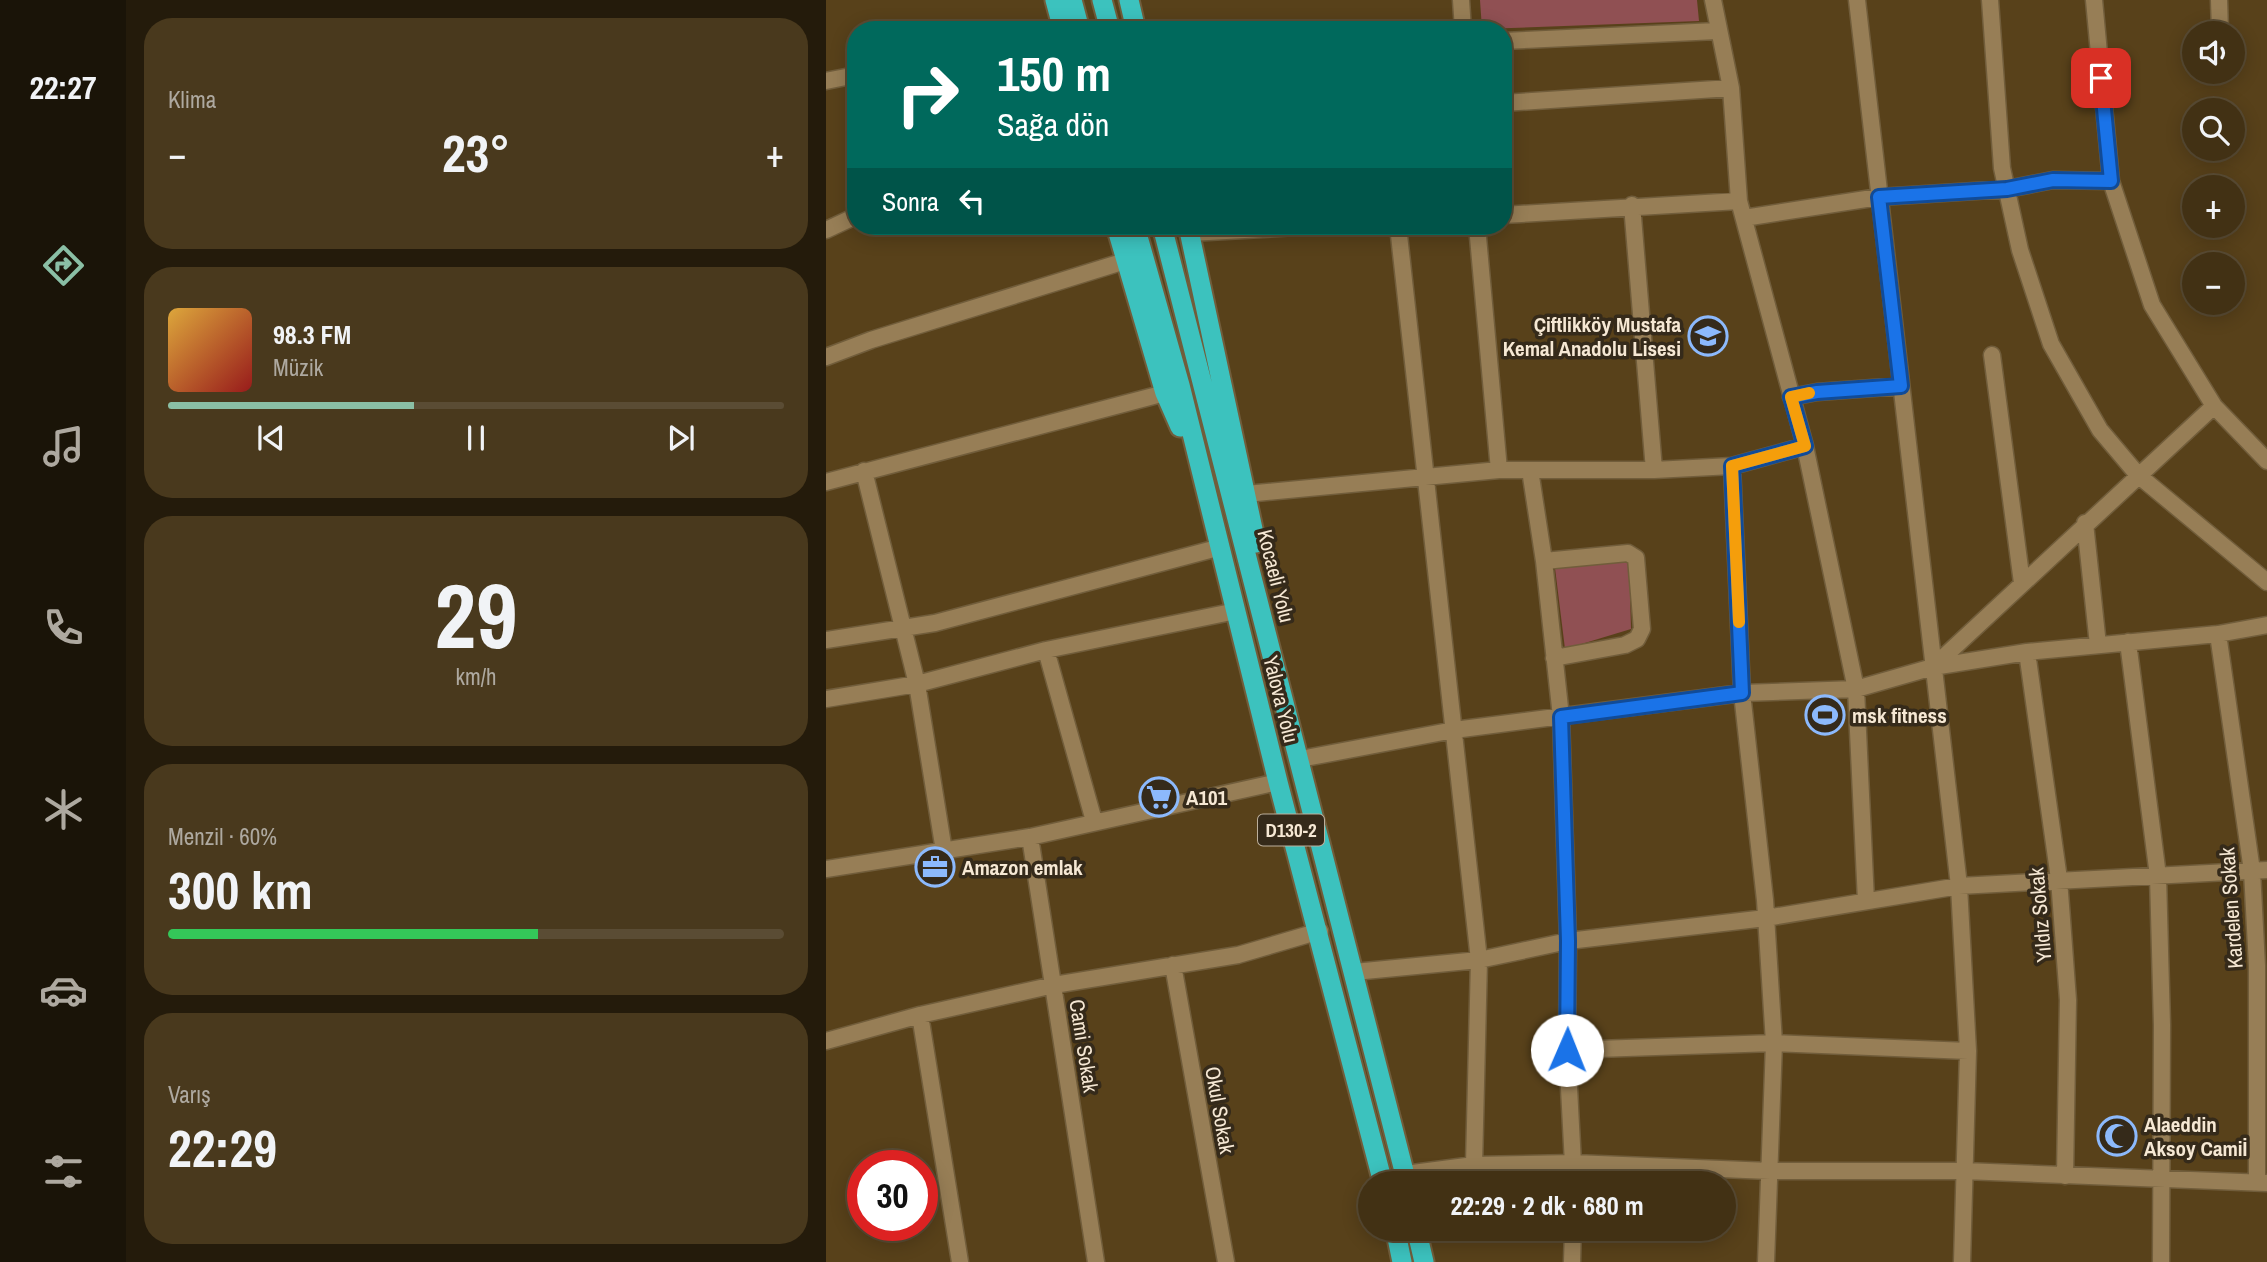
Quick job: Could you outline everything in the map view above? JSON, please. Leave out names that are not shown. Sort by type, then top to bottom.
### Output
[{"type":"highway","points":[[1055,0],[1061,21]]},
{"type":"highway","points":[[1072,0],[1078,21]]},
{"type":"highway","points":[[1102,0],[1108,21]]},
{"type":"highway","points":[[1129,0],[1134,21]]},
{"type":"highway","points":[[1118,235],[1166,393],[1201,476]]},
{"type":"highway","name":"Yalova Yolu","points":[[1138,235],[1180,385],[1278,782],[1320,932],[1380,1171]]},
{"type":"highway","name":"Kocaeli̇ Yolu","points":[[1163,235],[1404,1171]]},
{"type":"highway","points":[[1190,235],[1255,535],[1267,634]]},
{"type":"highway","points":[[1398,1241],[1402,1262]]},
{"type":"highway","points":[[1419,1241],[1423,1262]]},
{"type":"street","points":[[1461,0],[1462,21]]},
{"type":"street","points":[[1713,0],[1717,31],[1731,88],[1739,201],[1805,446],[1856,689],[1866,901]]},
{"type":"street","points":[[1857,0],[1959,886],[1968,1051],[1962,1262]]},
{"type":"street","points":[[1990,0],[2002,168],[2020,250],[2051,344],[2100,430],[2138,475],[2267,582]]},
{"type":"street","points":[[2094,0],[2111,181],[2152,305],[2214,407],[2267,461]]},
{"type":"street","points":[[2219,0],[2220,21]]},
{"type":"street","points":[[1512,41],[1717,31]]},
{"type":"street","points":[[826,81],[847,77]]},
{"type":"street","points":[[1512,102],[1731,88]]},
{"type":"street","points":[[1744,218],[1879,197],[2007,189],[2053,180],[2111,181]]},
{"type":"street","points":[[1512,214],[1632,205],[1665,207],[1739,201]]},
{"type":"street","points":[[1632,205],[1654,470]]},
{"type":"street","points":[[826,230],[847,220]]},
{"type":"street","points":[[1399,235],[1479,960],[1474,1165]]},
{"type":"street","points":[[1478,235],[1499,470]]},
{"type":"street","points":[[826,357],[871,340],[1125,261]]},
{"type":"street","points":[[1992,355],[2022,583]]},
{"type":"street","points":[[1791,397],[1817,392],[1901,386]]},
{"type":"street","points":[[826,482],[1166,393]]},
{"type":"street","points":[[1933,667],[2085,523],[2214,407]]},
{"type":"street","points":[[1246,494],[1499,470],[1654,470],[1732,466],[1805,446]]},
{"type":"street","points":[[1732,466],[1742,693],[1766,918],[1774,1043],[1766,1262]]},
{"type":"street","points":[[1530,470],[1545,561],[1561,717],[1568,941],[1567,1050],[1574,1171]]},
{"type":"street","points":[[864,471],[918,684],[944,851]]},
{"type":"street","points":[[2085,523],[2098,645]]},
{"type":"street","points":[[826,640],[935,623],[1221,547]]},
{"type":"street","points":[[1545,561],[1628,553],[1636,558],[1642,629],[1637,639],[1625,645],[1554,659]]},
{"type":"street","points":[[826,699],[918,684],[1046,650],[1236,611]]},
{"type":"street","points":[[1300,760],[1454,730],[1742,693],[1856,689],[1933,667],[2026,652],[2218,634],[2267,625]]},
{"type":"street","name":"Kardelen Sokak","points":[[2218,634],[2259,870],[2257,966],[2262,1182]]},
{"type":"street","points":[[2129,642],[2158,876],[2161,1262]]},
{"type":"street","points":[[1046,650],[1094,821]]},
{"type":"street","name":"Yıldız Sokak","points":[[2026,652],[2059,879],[2068,1000],[2065,1176]]},
{"type":"street","points":[[826,869],[1030,837],[1278,782]]},
{"type":"street","name":"Cami Sokak","points":[[1030,837],[1096,1262]]},
{"type":"street","points":[[1354,972],[1479,960],[1568,941],[1766,918],[1959,886],[2259,870]]},
{"type":"street","points":[[826,1041],[920,1015],[1054,985],[1238,955],[1320,932]]},
{"type":"street","name":"Okul Sokak","points":[[1173,965],[1226,1262]]},
{"type":"street","points":[[920,1015],[960,1262]]},
{"type":"street","points":[[1567,1050],[1774,1043],[1968,1051]]},
{"type":"street","points":[[1443,1171],[1474,1165],[1574,1163],[1770,1171],[1964,1171],[2162,1181],[2262,1182]]},
{"type":"street","points":[[1572,1262],[1573,1241]]},
{"type":"shaded area","points":[[1480,0],[1697,0],[1699,21],[1512,28],[1512,21],[1481,21]]},
{"type":"shaded area","points":[[1629,560],[1631,629],[1565,649],[1555,568]]},
{"type":"slow traffic","points":[[1739,622],[1732,466],[1805,446],[1791,397],[1809,393]]},
{"type":"place","name":"Çiftlikköy Mustafa Kemal Anadolu Lisesi","points":[[1708,336]]},
{"type":"place","name":"msk fitness","points":[[1825,715]]},
{"type":"place","name":"A101","points":[[1159,797]]},
{"type":"place","name":"Amazon emlak","points":[[935,867]]},
{"type":"place","name":"Alaeddin Aksoy Camiİ","points":[[2117,1136]]},
{"type":"route","points":[[1567,1050],[1568,941],[1561,717],[1742,693],[1732,466],[1805,446],[1791,397],[1817,392],[1901,386],[1879,197],[2007,189],[2053,180],[2111,181],[2101,78]]}]
